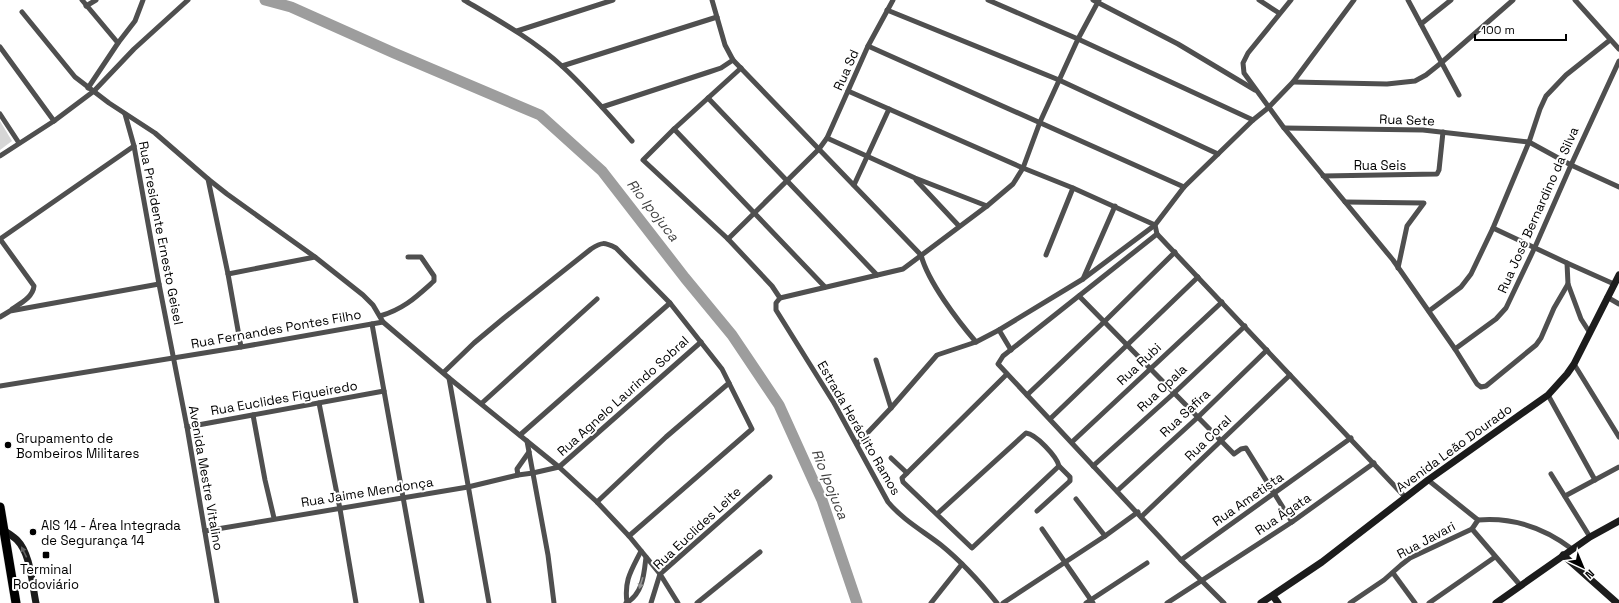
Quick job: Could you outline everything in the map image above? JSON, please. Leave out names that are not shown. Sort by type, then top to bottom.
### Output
[{"type":"highway","points":[[0,507],[16,603]]},
{"type":"main road","name":"Avenida Leão Dourado","points":[[1261,603],[1322,562],[1428,480],[1548,395],[1574,364],[1619,274]]},
{"type":"main road","points":[[1496,603],[1590,537],[1619,521]]},
{"type":"main road","points":[[4,531],[18,541],[28,560],[36,603]]},
{"type":"main road","points":[[1564,555],[1617,603]]},
{"type":"main road","points":[[1273,596],[1278,603]]},
{"type":"street","points":[[82,0],[118,43]]},
{"type":"street","points":[[86,6],[96,0]]},
{"type":"street","points":[[88,88],[118,43],[135,21],[143,0]]},
{"type":"street","points":[[0,156],[54,121],[94,91],[134,49],[188,0]]},
{"type":"street","points":[[464,0],[517,31],[562,66],[602,107],[632,141]]},
{"type":"street","points":[[517,31],[613,0]]},
{"type":"street","points":[[712,0],[725,45],[733,60],[921,255],[929,274],[955,316],[976,342]]},
{"type":"street","name":"Rua Sd","points":[[728,239],[820,149],[827,138],[868,46],[893,0]]},
{"type":"street","points":[[988,0],[1078,39],[1253,120]]},
{"type":"street","points":[[1259,0],[1279,13]]},
{"type":"street","points":[[1291,0],[1248,53],[1243,68],[1247,78],[1268,108],[1398,268],[1455,349],[1478,386],[1486,386],[1536,345],[1543,334],[1554,308],[1568,284]]},
{"type":"street","points":[[1408,0],[1459,95]]},
{"type":"street","points":[[1421,24],[1451,0]]},
{"type":"street","points":[[1293,82],[1402,83],[1414,81],[1421,78],[1441,63],[1513,0]]},
{"type":"street","points":[[1575,0],[1619,49]]},
{"type":"street","points":[[741,68],[674,129],[643,160],[728,239],[772,286],[780,298],[903,269],[987,206],[1013,184],[1023,168],[1040,122],[1097,1],[1178,44],[1257,91]]},
{"type":"street","points":[[857,444],[891,408],[937,355],[976,342],[999,330],[1083,278],[1155,225],[1184,187],[1253,120],[1268,108],[1293,82],[1352,1]]},
{"type":"street","points":[[887,10],[1059,80],[1218,154]]},
{"type":"street","points":[[22,12],[75,77],[125,114],[155,133],[226,194],[315,257],[363,295],[373,305],[382,319],[449,378],[482,403],[559,467],[597,502],[629,536],[660,574],[678,603]]},
{"type":"street","points":[[562,66],[717,17]]},
{"type":"street","points":[[1429,312],[1461,287],[1467,280],[1493,228],[1529,142],[1546,96],[1566,75],[1610,40]]},
{"type":"street","points":[[868,46],[1184,187]]},
{"type":"street","points":[[0,47],[54,121]]},
{"type":"street","points":[[602,107],[721,68],[733,60]]},
{"type":"street","name":"Rua José Bernardino da Silva","points":[[1455,349],[1502,312],[1535,247],[1619,61]]},
{"type":"street","points":[[848,91],[1023,168],[1115,206],[1155,225]]},
{"type":"street","points":[[708,98],[877,275]]},
{"type":"street","points":[[854,185],[889,108]]},
{"type":"street","points":[[0,114],[19,143]]},
{"type":"street","name":"Rua Presidente Ernesto Geisel","points":[[125,114],[134,146],[173,357]]},
{"type":"street","name":"Rua Sete","points":[[1284,128],[1443,132],[1529,142]]},
{"type":"street","points":[[674,129],[825,287]]},
{"type":"street","name":"Rua Seis","points":[[1324,176],[1436,174],[1439,170],[1443,132]]},
{"type":"street","points":[[827,138],[915,178],[987,206]]},
{"type":"street","points":[[1529,142],[1571,165],[1619,188]]},
{"type":"street","points":[[0,317],[28,297],[32,293],[34,286],[0,239],[134,146]]},
{"type":"street","points":[[915,178],[959,226]]},
{"type":"street","points":[[208,179],[228,274],[241,347]]},
{"type":"street","points":[[1046,254],[1073,188]]},
{"type":"street","points":[[1345,202],[1424,203],[1408,226],[1398,268]]},
{"type":"street","points":[[1083,278],[1115,206]]},
{"type":"street","points":[[1155,225],[1157,234],[1406,498]]},
{"type":"street","points":[[1493,228],[1614,284]]},
{"type":"street","points":[[1157,234],[1003,356],[998,364],[1181,560],[1224,603]]},
{"type":"street","points":[[444,372],[474,343],[586,253],[601,243],[608,244],[616,248],[670,303],[722,369],[752,429],[629,536]]},
{"type":"street","points":[[1027,395],[1104,322],[1174,252]]},
{"type":"street","points":[[228,274],[315,257]]},
{"type":"street","name":"Rua Fernandes Pontes Filho","points":[[0,386],[372,324],[407,305],[434,280],[434,276],[421,257],[408,257]]},
{"type":"street","points":[[1567,263],[1568,284],[1580,315],[1590,333]]},
{"type":"street","points":[[1050,419],[1198,277]]},
{"type":"street","points":[[10,310],[159,284]]},
{"type":"street","points":[[1079,296],[1128,345],[1220,442],[1234,454],[1243,448],[1246,448],[1292,522]]},
{"type":"street","points":[[1607,297],[1619,304]]},
{"type":"street","name":"Estrada Heráclito Ramos","points":[[780,298],[776,303],[776,310],[834,403],[888,502],[962,564],[997,603]]},
{"type":"street","points":[[482,403],[597,300]]},
{"type":"street","name":"Rua Rubi","points":[[1072,442],[1222,302]]},
{"type":"street","points":[[520,435],[670,303]]},
{"type":"street","points":[[372,324],[422,603]]},
{"type":"street","name":"Rua Opala","points":[[1094,466],[1245,326]]},
{"type":"street","points":[[999,330],[1011,350]]},
{"type":"street","name":"Rua Agnelo Laurindo Sobral","points":[[559,467],[701,342]]},
{"type":"street","name":"Rua Safira","points":[[1116,491],[1196,418],[1267,350]]},
{"type":"street","name":"Avenida Mestre Vitalino","points":[[173,357],[187,427],[216,603]]},
{"type":"street","points":[[876,360],[891,408]]},
{"type":"street","points":[[1574,364],[1619,437]]},
{"type":"street","points":[[1007,374],[902,478],[903,482],[969,546],[973,548],[1059,466]]},
{"type":"street","name":"Rua Coral","points":[[1003,603],[1139,515],[1220,442],[1290,375]]},
{"type":"street","points":[[449,378],[489,603]]},
{"type":"street","points":[[597,502],[666,437],[729,383]]},
{"type":"street","name":"Rua Euclides Figueiredo","points":[[187,427],[384,391]]},
{"type":"street","points":[[1548,395],[1594,480]]},
{"type":"street","points":[[319,403],[340,509],[356,603]]},
{"type":"street","points":[[253,415],[265,480],[274,518]]},
{"type":"street","points":[[937,514],[1026,433],[1032,434],[1055,457],[1059,466],[1070,477],[1070,481],[1037,511]]},
{"type":"street","name":"Rua Ametista","points":[[1181,560],[1274,495],[1351,438]]},
{"type":"street","points":[[527,441],[548,555],[554,603]]},
{"type":"street","points":[[518,475],[517,469],[529,452]]},
{"type":"street","points":[[891,458],[907,473]]},
{"type":"street","name":"Rua Ágata","points":[[1166,603],[1292,522],[1374,463]]},
{"type":"street","name":"Rua Jaime Mendonça","points":[[204,531],[274,518],[340,509],[468,487],[559,467]]},
{"type":"street","points":[[1565,496],[1619,467]]},
{"type":"street","points":[[1551,474],[1590,537]]},
{"type":"street","name":"Rua Euclides Leite","points":[[651,603],[660,574],[770,477]]},
{"type":"street","points":[[1428,480],[1478,520],[1511,520],[1556,538],[1572,549]]},
{"type":"street","points":[[1076,499],[1105,536]]},
{"type":"street","points":[[1478,520],[1472,529],[1520,585]]},
{"type":"street","name":"Rua Javari","points":[[1350,603],[1410,558],[1472,529]]},
{"type":"street","points":[[1042,530],[1066,563],[1090,602],[1147,563]]},
{"type":"street","points":[[627,603],[626,581],[641,551]]},
{"type":"street","points":[[697,603],[760,552]]},
{"type":"street","name":"Rua Euclides Leite","points":[[627,603],[633,598],[641,586],[646,557]]},
{"type":"street","points":[[1429,603],[1495,557]]},
{"type":"street","points":[[931,603],[962,564]]},
{"type":"street","points":[[1392,573],[1415,603]]},
{"type":"shaded area","points":[[0,121],[12,141],[0,150]]},
{"type":"waterway","name":"Rio Ipojuca","points":[[265,0],[291,7],[394,53],[540,115],[602,171],[685,278],[732,335],[779,405],[822,500],[857,603]]},
{"type":"place","name":"Grupamento de Bombeiros Militares","points":[[8,445]]},
{"type":"place","name":"AIS 14 - Área Integrada de Segurança 14","points":[[33,532]]},
{"type":"place","name":"Terminal Rodoviário","points":[[46,555]]}]
